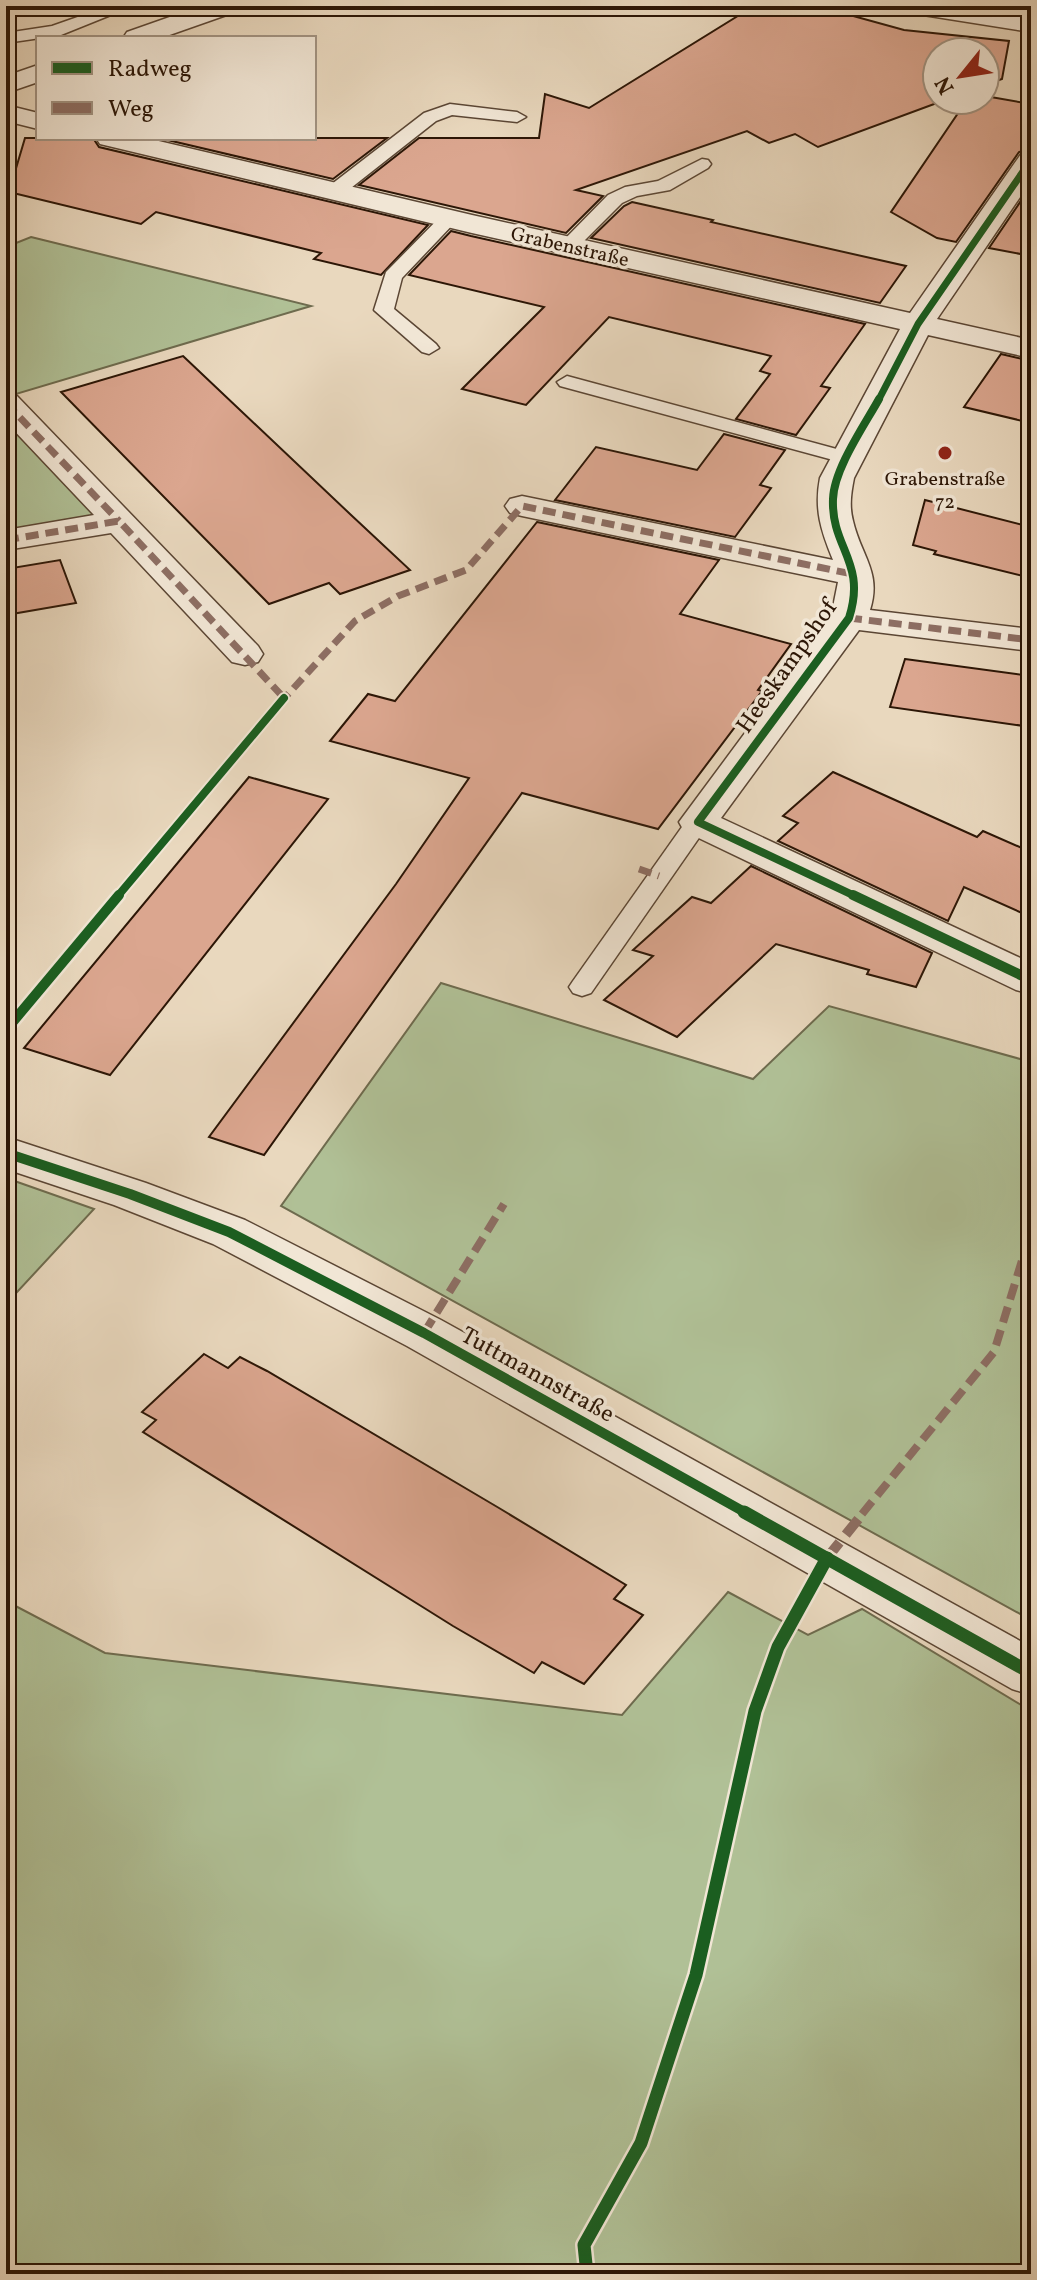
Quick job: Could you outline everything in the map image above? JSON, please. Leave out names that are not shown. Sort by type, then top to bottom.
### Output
[{"type":"street","points":[[142,36],[226,6]]},
{"type":"street","points":[[917,6],[1031,24]]},
{"type":"street","points":[[6,85],[36,74]]},
{"type":"street","points":[[6,113],[36,120]]},
{"type":"street","name":"Grabenstraße","points":[[118,140],[569,245],[927,311],[1031,349]]},
{"type":"street","points":[[857,575],[837,525],[832,502],[837,478],[927,311],[1031,160]]},
{"type":"street","points":[[6,403],[245,654]]},
{"type":"street","name":"Heeskampshof","points":[[522,506],[857,575],[857,598],[849,618],[698,822]]},
{"type":"street","points":[[6,540],[119,521]]},
{"type":"street","name":"Heeskampshof","points":[[849,618],[1031,640]]},
{"type":"street","points":[[698,822],[1031,980]]},
{"type":"street","name":"Tuttmannstraße","points":[[6,1153],[130,1194],[229,1232],[424,1333],[1031,1673]]},
{"type":"lane","points":[[6,38],[55,31],[125,6]]},
{"type":"lane","points":[[335,191],[430,117],[450,109],[517,117]]},
{"type":"lane","points":[[569,245],[615,199],[632,191],[663,186],[702,164]]},
{"type":"lane","points":[[429,348],[384,310],[393,276],[450,218]]},
{"type":"lane","points":[[567,382],[848,458]]},
{"type":"lane","name":"Heeskampshof","points":[[582,987],[698,822]]},
{"type":"green space","points":[[31,237],[311,306],[6,397],[6,247]]},
{"type":"green space","points":[[6,413],[106,517],[6,533]]},
{"type":"green space","points":[[441,983],[753,1079],[829,1006],[1031,1062],[1031,1620],[281,1206]]},
{"type":"green space","points":[[6,1178],[94,1209],[6,1304]]},
{"type":"green space","points":[[728,1592],[808,1635],[862,1609],[1031,1711],[1031,2274],[6,2274],[6,1601],[105,1653],[622,1715]]},
{"type":"building","points":[[754,6],[817,6],[904,30],[961,36],[921,36],[921,109],[818,147],[795,134],[769,143],[747,131],[576,190],[603,196],[566,233],[359,185],[419,138],[539,138],[545,94],[589,108]]},
{"type":"building","points":[[1001,40],[1009,41],[1001,79]]},
{"type":"building","points":[[1001,99],[1031,104],[1031,148],[1019,152],[956,242],[937,238],[891,212],[956,116],[1001,116]]},
{"type":"building","points":[[25,138],[94,140],[99,147],[428,225],[381,275],[314,259],[321,253],[156,212],[141,224],[9,192]]},
{"type":"building","points":[[387,138],[333,179],[167,140]]},
{"type":"building","points":[[1031,186],[1031,256],[989,248]]},
{"type":"building","points":[[632,202],[906,266],[880,303],[591,238]]},
{"type":"building","points":[[451,231],[865,324],[821,386],[830,388],[796,435],[736,419],[770,374],[760,371],[771,356],[609,317],[526,405],[462,389],[544,307],[409,275]]},
{"type":"building","points":[[1001,354],[1031,361],[1031,423],[964,407]]},
{"type":"building","points":[[183,356],[410,570],[340,594],[329,583],[269,604],[61,392]]},
{"type":"building","points":[[724,434],[785,450],[760,485],[771,488],[735,537],[555,500],[596,447],[697,470]]},
{"type":"building","points":[[925,500],[1031,527],[1031,578],[934,554],[936,551],[913,545]]},
{"type":"building","points":[[537,522],[719,560],[680,614],[791,644],[758,690],[762,691],[658,829],[522,793],[264,1155],[209,1137],[396,884],[469,778],[330,741],[368,694],[395,701]]},
{"type":"building","points":[[60,560],[76,603],[6,615],[6,569]]},
{"type":"building","points":[[905,659],[1031,676],[1031,727],[890,707]]},
{"type":"building","points":[[833,772],[977,837],[983,831],[1031,852],[1031,917],[964,887],[948,921],[778,841],[798,823],[783,816]]},
{"type":"building","points":[[249,777],[328,799],[110,1075],[24,1048]]},
{"type":"building","points":[[751,866],[932,953],[916,987],[867,974],[869,970],[776,944],[677,1037],[604,1000],[653,956],[633,950],[692,897],[711,903]]},
{"type":"building","points":[[204,1354],[228,1368],[240,1357],[267,1371],[499,1508],[626,1585],[614,1599],[643,1615],[584,1684],[542,1662],[534,1673],[453,1626],[143,1432],[156,1420],[142,1412]]},
{"type":"marked path","points":[[6,403],[119,521]]},
{"type":"marked path","points":[[280,703],[355,621],[398,596],[466,570],[522,506],[857,575]]},
{"type":"marked path","points":[[6,540],[119,521],[284,698]]},
{"type":"marked path","points":[[849,618],[1031,640]]},
{"type":"marked path","points":[[639,869],[659,876]]},
{"type":"marked path","points":[[424,1333],[504,1204]]},
{"type":"marked path","points":[[827,1558],[994,1352],[1031,1231]]},
{"type":"cycle path","points":[[1031,160],[918,324],[837,478],[833,500],[835,520],[856,584],[849,618],[698,822],[1031,980]]},
{"type":"cycle path","points":[[6,1030],[284,698]]},
{"type":"cycle path","points":[[6,1153],[130,1194],[229,1232],[424,1333],[1031,1673]]},
{"type":"cycle path","points":[[587,2274],[584,2245],[641,2143],[696,1975],[755,1711],[778,1647],[827,1558]]},
{"type":"place","name":"Grabenstraße 72","points":[[945,453]]}]
